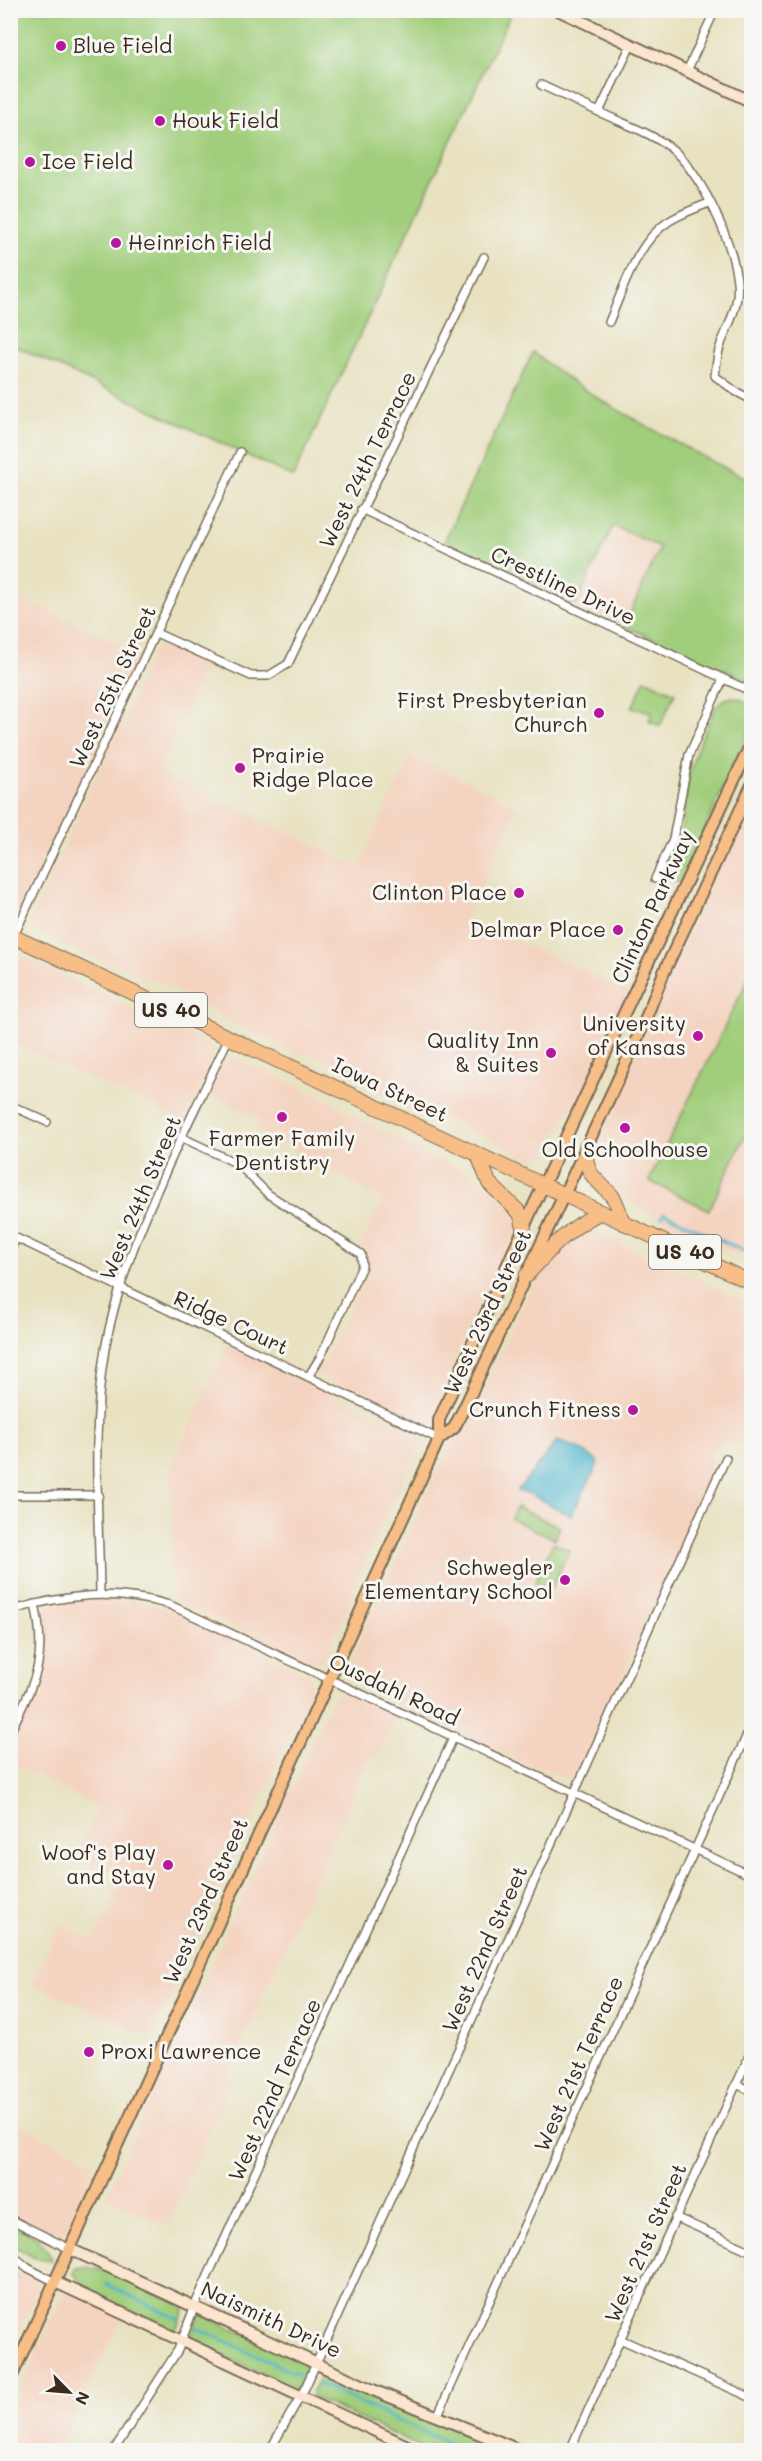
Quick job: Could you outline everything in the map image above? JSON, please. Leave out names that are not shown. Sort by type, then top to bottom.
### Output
[{"type":"highway","name":"Iowa Street","points":[[12,939],[229,1037],[752,1283]]},
{"type":"highway","points":[[586,1147],[586,1160],[590,1174],[613,1197],[623,1223]]},
{"type":"highway","points":[[478,1155],[489,1183],[520,1213],[524,1227]]},
{"type":"highway","points":[[526,1276],[577,1224],[601,1212]]},
{"type":"main road","name":"Clinton Parkway","points":[[544,1185],[752,742]]},
{"type":"main road","name":"Clinton Parkway","points":[[565,1195],[649,1014],[664,972],[752,785]]},
{"type":"main road","name":"West 23rd Street","points":[[10,2380],[439,1439],[439,1420],[544,1185]]},
{"type":"main road","name":"West 23rd Street","points":[[439,1439],[454,1428],[565,1195]]},
{"type":"street","points":[[558,10],[575,14],[631,45],[752,102]]},
{"type":"street","points":[[687,71],[715,10]]},
{"type":"street","points":[[599,112],[631,45]]},
{"type":"street","points":[[541,85],[658,140],[671,149],[697,177],[735,261],[738,284],[736,307],[718,353],[715,376],[752,400]]},
{"type":"street","points":[[609,322],[641,252],[655,233],[671,220],[710,203]]},
{"type":"street","name":"West 24th Terrace","points":[[156,633],[246,675],[261,677],[276,673],[291,660],[361,509],[484,257]]},
{"type":"street","name":"West 25th Street","points":[[10,953],[12,939],[240,452]]},
{"type":"street","name":"Crestline Drive","points":[[361,509],[752,692]]},
{"type":"street","points":[[655,879],[673,839],[689,755],[723,679]]},
{"type":"street","name":"West 24th Street","points":[[100,1594],[100,1384],[105,1349],[120,1288],[139,1234],[229,1037]]},
{"type":"street","points":[[10,1105],[47,1122]]},
{"type":"street","points":[[183,1138],[238,1164],[268,1194],[362,1254],[362,1266],[321,1356],[308,1377]]},
{"type":"street","points":[[10,1251],[13,1237]]},
{"type":"street","name":"Ridge Court","points":[[13,1237],[439,1439]]},
{"type":"street","name":"West 22nd Street","points":[[270,2451],[301,2397],[317,2363],[726,1458]]},
{"type":"street","points":[[10,1495],[99,1495]]},
{"type":"street","name":"Ousdahl Road","points":[[10,1611],[65,1597],[100,1594],[133,1596],[176,1608],[752,1876]]},
{"type":"street","points":[[10,1733],[39,1664],[41,1641],[35,1604]]},
{"type":"street","name":"West 21st Terrace","points":[[437,2417],[752,1724]]},
{"type":"street","name":"West 22nd Terrace","points":[[114,2451],[177,2350],[454,1736]]},
{"type":"street","name":"West 21st Street","points":[[570,2451],[752,2050]]},
{"type":"street","points":[[736,2084],[752,2091]]},
{"type":"street","points":[[675,2217],[752,2252]]},
{"type":"street","name":"Naismith Drive","points":[[10,2219],[317,2363],[519,2451]]},
{"type":"street","points":[[10,2253],[28,2268],[55,2282],[416,2451]]},
{"type":"street","points":[[620,2338],[752,2398]]},
{"type":"shaded area","points":[[613,526],[660,547],[624,626],[576,604]]},
{"type":"shaded area","points":[[11,594],[140,654],[58,833],[45,853],[18,912],[11,917]]},
{"type":"shaded area","points":[[164,643],[207,663],[158,772],[359,866],[411,755],[518,806],[466,918],[629,992],[581,1095],[567,1114],[550,1151],[542,1157],[527,1159],[448,1119],[441,1120],[384,1094],[355,1075],[309,1053],[299,1054],[224,1018],[186,995],[113,961],[105,963],[34,930],[31,924],[32,917],[89,791],[155,649]]},
{"type":"shaded area","name":"University of Kansas","points":[[751,805],[751,1262],[636,1207],[616,1195],[589,1163],[593,1147],[656,1012],[670,971]]},
{"type":"shaded area","points":[[17,956],[212,1046],[215,1055],[184,1121],[11,1042],[11,961]]},
{"type":"shaded area","points":[[231,1056],[316,1094],[382,1131],[474,1176],[493,1189],[514,1212],[516,1230],[502,1263],[483,1294],[458,1351],[443,1397],[431,1423],[427,1425],[319,1375],[320,1367],[325,1361],[367,1268],[368,1255],[361,1246],[382,1199],[291,1148],[255,1132],[260,1120],[208,1095],[223,1061]]},
{"type":"shaded area","points":[[586,1228],[608,1235],[638,1253],[751,1304],[751,1434],[748,1441],[717,1445],[712,1453],[711,1463],[715,1471],[577,1774],[567,1779],[545,1769],[528,1765],[405,1708],[351,1680],[346,1671],[438,1469],[484,1389],[536,1278],[554,1250]]},
{"type":"shaded area","points":[[227,1345],[418,1434],[422,1440],[362,1567],[352,1598],[324,1658],[319,1662],[311,1662],[172,1600],[171,1467]]},
{"type":"shaded area","points":[[82,1599],[123,1600],[167,1609],[256,1649],[306,1675],[311,1681],[311,1688],[152,2038],[32,1984],[60,1924],[94,1940],[124,1877],[76,1854],[97,1808],[96,1805],[11,1763],[11,1745],[44,1666],[46,1636],[43,1614],[45,1608]]},
{"type":"shaded area","points":[[339,1693],[396,1715],[376,1758],[371,1756],[227,2075],[233,2079],[167,2226],[106,2197],[332,1699]]},
{"type":"shaded area","points":[[10,2121],[96,2162],[66,2230],[59,2235],[48,2233],[11,2216]]},
{"type":"shaded area","points":[[11,2261],[36,2278],[39,2288],[11,2352]]},
{"type":"shaded area","points":[[67,2293],[122,2318],[58,2450],[11,2450],[11,2410],[62,2295]]},
{"type":"green space","points":[[11,11],[512,11],[293,477],[11,344]]},
{"type":"green space","points":[[533,352],[563,375],[611,406],[728,470],[751,480],[751,681],[624,626],[660,547],[613,526],[576,604],[444,542]]},
{"type":"green space","points":[[645,679],[675,693],[660,726],[649,721],[652,712],[632,708]]},
{"type":"green space","points":[[732,697],[741,699],[751,707],[751,727],[680,883],[663,875],[681,830],[690,770],[716,707],[723,700]]},
{"type":"green space","points":[[751,973],[751,1124],[709,1210],[649,1181]]},
{"type":"green space","points":[[516,1507],[560,1527],[555,1539],[511,1519]]},
{"type":"green space","points":[[553,1543],[569,1550],[551,1590],[535,1582]]},
{"type":"green space","points":[[11,2223],[41,2243],[51,2260],[35,2258],[11,2244]]},
{"type":"green space","points":[[86,2267],[109,2272],[184,2306],[185,2310],[176,2329],[171,2331],[131,2313],[92,2291],[73,2272],[76,2268]]},
{"type":"green space","points":[[203,2315],[305,2362],[306,2367],[297,2387],[294,2388],[192,2341],[190,2336],[200,2316]]},
{"type":"green space","points":[[323,2372],[508,2450],[427,2450],[312,2397]]},
{"type":"water","points":[[557,1441],[580,1449],[599,1462],[571,1516],[530,1494],[517,1491]]},
{"type":"waterway","points":[[662,1217],[664,1213],[752,1255]]},
{"type":"waterway","points":[[10,2278],[17,2277]]},
{"type":"waterway","points":[[106,2284],[178,2319]]},
{"type":"waterway","points":[[197,2328],[299,2375]]},
{"type":"waterway","points":[[319,2384],[463,2450]]},
{"type":"place","name":"Blue Field","points":[[61,46]]},
{"type":"place","name":"Houk Field","points":[[160,121]]},
{"type":"place","name":"Ice Field","points":[[30,162]]},
{"type":"place","name":"Heinrich Field","points":[[116,243]]},
{"type":"place","name":"First Presbyterian Church","points":[[599,713]]},
{"type":"place","name":"Prairie Ridge Place","points":[[240,768]]},
{"type":"place","name":"Clinton Place","points":[[519,893]]},
{"type":"place","name":"Delmar Place","points":[[618,930]]},
{"type":"place","name":"University of Kansas","points":[[698,1036]]},
{"type":"place","name":"Quality Inn & Suites","points":[[551,1053]]},
{"type":"place","name":"Farmer Family Dentistry","points":[[282,1117]]},
{"type":"place","name":"Old Schoolhouse","points":[[625,1128]]},
{"type":"place","name":"Crunch Fitness","points":[[633,1410]]},
{"type":"place","name":"Schwegler Elementary School","points":[[565,1580]]},
{"type":"place","name":"Woof's Play and Stay","points":[[168,1865]]},
{"type":"place","name":"Proxi Lawrence","points":[[89,2052]]}]
